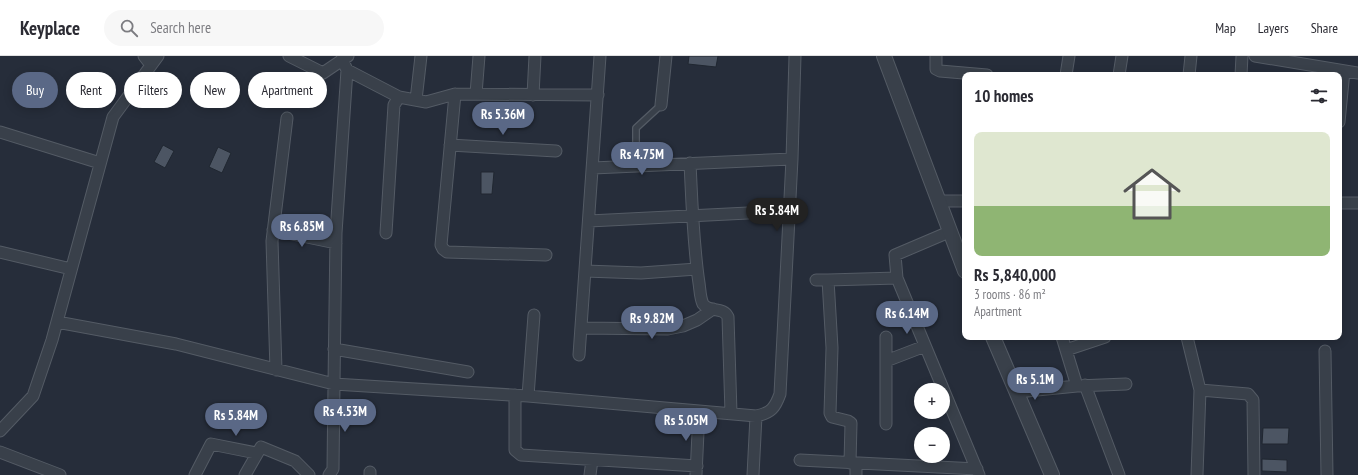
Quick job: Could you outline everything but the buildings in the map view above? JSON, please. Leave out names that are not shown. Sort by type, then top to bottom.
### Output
[{"type":"street","points":[[0,431],[33,396],[57,322],[112,117],[155,61],[144,56]]},
{"type":"street","points":[[289,56],[323,73],[345,58],[347,70],[336,244],[333,469],[329,475]]},
{"type":"street","points":[[416,100],[421,56]]},
{"type":"street","points":[[476,94],[479,56]]},
{"type":"street","points":[[533,95],[536,56]]},
{"type":"street","points":[[579,355],[600,56]]},
{"type":"street","points":[[661,105],[666,56]]},
{"type":"street","points":[[57,322],[176,344],[334,384],[516,395],[756,416],[766,414],[772,411],[776,406],[780,394],[792,159],[795,56]]},
{"type":"street","points":[[884,56],[962,264]]},
{"type":"street","points":[[936,56],[935,65],[940,71],[962,73]]},
{"type":"street","points":[[1066,72],[1069,56]]},
{"type":"street","points":[[1119,72],[1122,56]]},
{"type":"street","points":[[1189,72],[1191,56]]},
{"type":"street","points":[[1241,72],[1242,56]]},
{"type":"street","points":[[1255,56],[1358,73]]},
{"type":"street","points":[[347,70],[399,96],[426,102],[455,94],[598,95]]},
{"type":"street","points":[[1342,91],[1344,71]]},
{"type":"street","points":[[455,94],[441,245],[443,249],[447,252],[546,255]]},
{"type":"street","points":[[386,233],[394,105],[399,96]]},
{"type":"street","points":[[276,370],[272,280],[273,230],[287,118]]},
{"type":"street","points":[[0,132],[100,163]]},
{"type":"street","points":[[450,145],[556,150]]},
{"type":"street","points":[[593,168],[792,159]]},
{"type":"street","points":[[690,163],[692,216],[697,269],[702,301],[704,305],[713,309],[721,310],[726,313],[728,317],[731,413]]},
{"type":"street","points":[[938,201],[962,201]]},
{"type":"street","points":[[1342,203],[1358,204]]},
{"type":"street","points":[[589,221],[748,213]]},
{"type":"street","points":[[273,230],[336,244]]},
{"type":"street","points":[[800,460],[978,472],[897,278],[895,255],[949,232]]},
{"type":"street","points":[[0,252],[71,269]]},
{"type":"street","points":[[585,270],[641,273],[697,269]]},
{"type":"street","points":[[816,280],[897,278]]},
{"type":"street","points":[[828,280],[832,348],[830,413],[832,417],[848,420],[851,423],[853,463],[856,475]]},
{"type":"street","points":[[581,328],[668,328],[683,326],[697,320],[713,309]]},
{"type":"street","points":[[528,396],[534,315]]},
{"type":"street","points":[[886,337],[886,424]]},
{"type":"street","points":[[994,340],[1052,475]]},
{"type":"street","points":[[1063,340],[1119,475]]},
{"type":"street","points":[[1066,350],[1096,340]]},
{"type":"street","points":[[1188,340],[1200,390],[1197,475]]},
{"type":"street","points":[[886,361],[925,346]]},
{"type":"street","points":[[334,349],[468,372]]},
{"type":"street","points":[[1325,351],[1327,475]]},
{"type":"street","points":[[1017,392],[1081,386],[1126,384]]},
{"type":"street","points":[[1200,390],[1248,394],[1251,396],[1254,475]]},
{"type":"street","points":[[516,395],[515,450],[521,455],[592,460],[696,471],[699,411]]},
{"type":"street","points":[[752,475],[756,416]]},
{"type":"street","points":[[195,475],[211,444],[256,453]]},
{"type":"street","points":[[245,475],[256,453],[261,447],[295,461],[309,475]]},
{"type":"street","points":[[0,452],[44,472],[60,475]]},
{"type":"street","points":[[590,475],[592,460]]},
{"type":"lane","points":[[636,165],[636,128],[661,105]]}]
